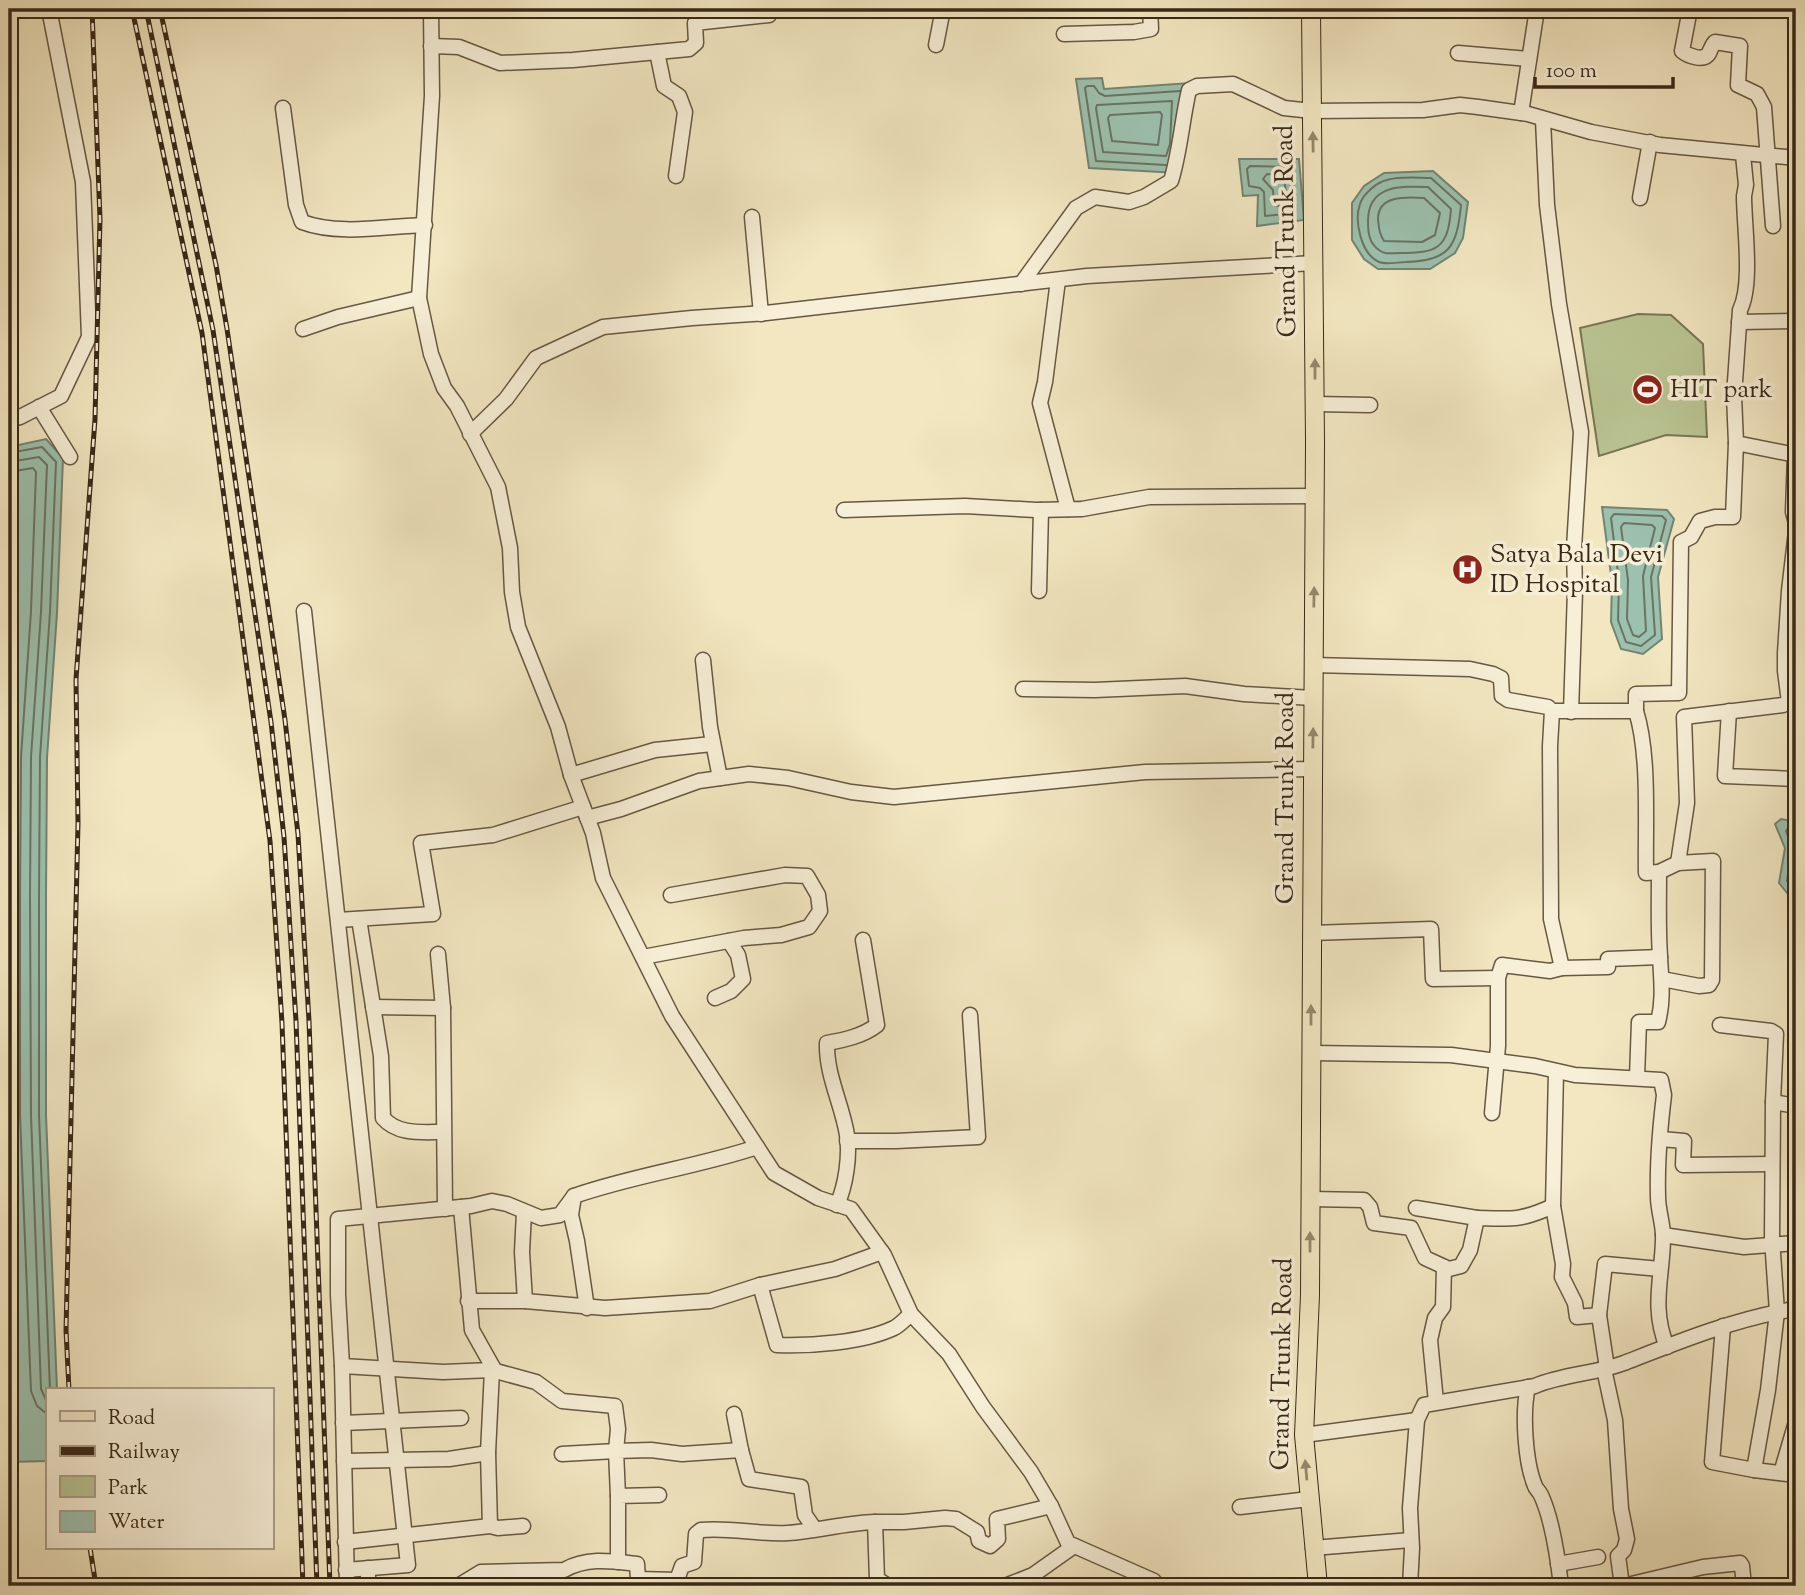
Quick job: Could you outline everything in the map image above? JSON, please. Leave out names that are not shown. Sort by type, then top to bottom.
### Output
[{"type":"main road","name":"Grand Trunk Road","points":[[1311,9],[1315,496],[1310,1295],[1304,1436],[1318,1586]]},
{"type":"street","points":[[9,420],[61,396],[89,337],[83,182],[48,9]]},
{"type":"street","points":[[431,9],[432,96],[419,298],[431,354],[440,377],[498,487],[510,548],[512,592],[518,627],[558,727],[571,775],[593,833],[603,878],[672,1016],[774,1173],[818,1198],[851,1209],[882,1252],[911,1314],[949,1354],[983,1407],[1031,1472],[1069,1543],[1154,1581],[1157,1586]]},
{"type":"street","points":[[431,46],[459,47],[500,63],[573,60],[688,49],[696,43],[695,23],[769,15],[768,9]]},
{"type":"street","points":[[936,45],[943,9]]},
{"type":"street","points":[[1064,34],[1152,29],[1150,9]]},
{"type":"street","points":[[1521,113],[1537,9]]},
{"type":"street","points":[[1690,9],[1682,51],[1688,55],[1705,57],[1709,55],[1715,42],[1740,46],[1738,85],[1757,93],[1764,107],[1773,226]]},
{"type":"street","points":[[656,52],[664,86],[680,96],[685,111],[676,176]]},
{"type":"street","points":[[1458,53],[1529,60]]},
{"type":"street","points":[[1021,284],[1076,208],[1095,197],[1129,202],[1144,197],[1171,181],[1189,90],[1197,86],[1233,84],[1284,108],[1312,111],[1423,110],[1460,105],[1521,113],[1591,132],[1650,142],[1743,155],[1796,158]]},
{"type":"street","points":[[283,108],[296,205],[302,222],[316,228],[350,229],[425,225]]},
{"type":"street","points":[[1543,120],[1547,205],[1559,304],[1581,432],[1574,548],[1571,712]]},
{"type":"street","points":[[1640,198],[1650,142]]},
{"type":"street","points":[[1662,979],[1699,986],[1709,985],[1712,980],[1713,861],[1678,863],[1659,872],[1646,873],[1643,751],[1636,694],[1679,693],[1681,542],[1690,537],[1699,521],[1733,517],[1734,396],[1740,310],[1745,301],[1746,185],[1743,155]]},
{"type":"street","points":[[752,217],[761,314]]},
{"type":"street","points":[[470,434],[506,399],[536,358],[603,327],[761,314],[1058,280],[1314,263]]},
{"type":"street","points":[[1058,280],[1040,403],[1068,509]]},
{"type":"street","points":[[303,329],[338,317],[419,298]]},
{"type":"street","points":[[1739,322],[1796,321]]},
{"type":"street","points":[[1315,404],[1370,405]]},
{"type":"street","points":[[39,407],[70,457]]},
{"type":"street","points":[[1735,443],[1796,455],[1793,512],[1796,523]]},
{"type":"street","points":[[845,510],[965,506],[1041,510],[1129,502],[1149,497],[1315,496]]},
{"type":"street","points":[[1039,591],[1041,510]]},
{"type":"street","points":[[1678,863],[1687,803],[1684,717],[1787,703],[1792,685],[1785,671],[1792,620],[1796,531]]},
{"type":"street","points":[[304,611],[408,1565],[346,1570]]},
{"type":"street","points":[[703,660],[712,744],[720,778]]},
{"type":"street","points":[[1313,665],[1471,669],[1500,678],[1502,696],[1508,700],[1548,707],[1552,711],[1636,711]]},
{"type":"street","points":[[1023,689],[1095,690],[1185,686],[1244,694],[1313,698]]},
{"type":"street","points":[[1552,711],[1550,906],[1562,968]]},
{"type":"street","points":[[1729,712],[1725,776],[1796,779]]},
{"type":"street","points":[[571,775],[655,750],[712,744]]},
{"type":"street","points":[[338,920],[433,914],[421,844],[493,835],[585,813],[621,809],[699,781],[750,774],[894,797],[1144,772],[1312,769]]},
{"type":"street","points":[[1637,1077],[1639,1022],[1658,1022],[1662,979],[1659,872]]},
{"type":"street","points":[[643,957],[729,940],[781,935],[809,927],[820,911],[818,895],[807,876],[759,878],[671,895]]},
{"type":"street","points":[[359,919],[382,1056],[383,1118],[391,1127],[443,1132]]},
{"type":"street","points":[[1311,933],[1431,929],[1433,979],[1498,978]]},
{"type":"street","points":[[715,998],[731,991],[743,979],[738,956],[729,940]]},
{"type":"street","points":[[837,1205],[843,1191],[847,1141],[832,1080],[827,1044],[848,1039],[877,1025],[863,940]]},
{"type":"street","points":[[438,954],[443,1008],[445,1209]]},
{"type":"street","points":[[1492,1113],[1498,978],[1502,965],[1550,971],[1562,968],[1608,967],[1608,959],[1660,957]]},
{"type":"street","points":[[373,1007],[443,1008]]},
{"type":"street","points":[[847,1141],[978,1137],[970,1014]]},
{"type":"street","points":[[1720,1025],[1771,1031],[1776,1034],[1772,1164],[1777,1312],[1768,1390],[1754,1470]]},
{"type":"street","points":[[1311,1052],[1451,1055],[1535,1066],[1575,1075],[1661,1080],[1664,1095],[1658,1195],[1663,1235],[1660,1329],[1667,1347]]},
{"type":"street","points":[[1556,1072],[1553,1206],[1563,1264],[1562,1277],[1575,1303],[1577,1317],[1599,1315]]},
{"type":"street","points":[[1773,1102],[1796,1106]]},
{"type":"street","points":[[1661,1139],[1684,1141],[1683,1165],[1772,1164]]},
{"type":"street","points":[[347,1586],[338,1219],[445,1209],[492,1201],[541,1218],[560,1215],[574,1196],[597,1188],[708,1162],[757,1147]]},
{"type":"street","points":[[574,1196],[571,1215],[587,1308]]},
{"type":"street","points":[[1310,1199],[1364,1200],[1370,1207],[1374,1223],[1411,1228],[1425,1258],[1449,1269],[1461,1266],[1470,1250],[1477,1219]]},
{"type":"street","points":[[1416,1208],[1477,1219],[1511,1220],[1531,1217],[1553,1206]]},
{"type":"street","points":[[461,1207],[472,1331],[493,1371],[488,1453],[490,1526]]},
{"type":"street","points":[[524,1212],[522,1252],[525,1301]]},
{"type":"street","points":[[1663,1235],[1744,1247],[1796,1243]]},
{"type":"street","points":[[468,1301],[525,1301],[587,1308],[710,1301],[760,1285],[835,1269],[882,1252]]},
{"type":"street","points":[[1660,1269],[1605,1264],[1599,1315],[1605,1369],[1615,1420],[1621,1509],[1627,1539],[1624,1550],[1618,1556],[1622,1586],[1703,1567],[1740,1563],[1744,1586]]},
{"type":"street","points":[[1436,1402],[1430,1340],[1435,1318],[1443,1307],[1444,1267]]},
{"type":"street","points":[[760,1285],[777,1345],[868,1336],[895,1327],[911,1314]]},
{"type":"street","points":[[1410,1586],[1410,1508],[1417,1420],[1424,1405],[1528,1387],[1605,1369],[1723,1326],[1796,1306]]},
{"type":"street","points":[[1723,1326],[1712,1462],[1789,1474],[1796,1422]]},
{"type":"street","points":[[342,1366],[443,1372],[493,1371],[536,1382],[562,1401],[615,1406],[618,1429],[618,1562]]},
{"type":"street","points":[[1528,1387],[1524,1403],[1531,1468],[1535,1486],[1541,1494],[1562,1586]]},
{"type":"street","points":[[734,1414],[749,1479],[801,1487],[805,1515],[814,1528]]},
{"type":"street","points":[[343,1423],[461,1419]]},
{"type":"street","points":[[1304,1436],[1417,1420]]},
{"type":"street","points":[[562,1454],[651,1450],[682,1454],[741,1450]]},
{"type":"street","points":[[344,1461],[449,1459],[488,1453]]},
{"type":"street","points":[[618,1496],[659,1495]]},
{"type":"street","points":[[1240,1507],[1309,1499]]},
{"type":"street","points":[[458,1586],[481,1572],[530,1579],[595,1560],[637,1564],[638,1579],[677,1580],[682,1566],[694,1562],[696,1534],[701,1530],[724,1528],[790,1533],[856,1522],[904,1522],[945,1518],[956,1519],[977,1532],[979,1541],[990,1546],[998,1539],[997,1519],[1051,1506]]},
{"type":"street","points":[[875,1522],[877,1578],[888,1586]]},
{"type":"street","points":[[345,1542],[490,1526],[523,1526]]},
{"type":"street","points":[[1313,1548],[1411,1539]]},
{"type":"street","points":[[1005,1586],[1033,1575],[1074,1546]]},
{"type":"street","points":[[1558,1564],[1598,1557]]},
{"type":"street","points":[[368,1569],[368,1586]]},
{"type":"green space","name":"HIT park","points":[[1638,314],[1671,315],[1703,344],[1707,437],[1666,435],[1599,456],[1580,328]]},
{"type":"water","points":[[1102,78],[1104,89],[1190,83],[1178,173],[1089,168],[1076,79]]},
{"type":"water","points":[[1239,159],[1299,159],[1304,220],[1257,226],[1258,195],[1243,196]]},
{"type":"water","points":[[1433,171],[1468,202],[1463,238],[1455,253],[1430,269],[1378,269],[1364,259],[1352,240],[1352,203],[1364,186],[1384,173]]},
{"type":"water","points":[[46,439],[63,458],[57,613],[47,758],[46,897],[46,1115],[57,1388],[46,1388],[46,1461],[9,1462],[9,447]]},
{"type":"water","points":[[1602,507],[1667,510],[1674,519],[1658,577],[1662,639],[1643,654],[1621,649],[1611,622],[1612,582]]},
{"type":"water","points":[[1781,819],[1796,822],[1795,903],[1779,883],[1785,848],[1775,824]]},
{"type":"railway","points":[[69,1388],[66,1330],[78,823],[76,679],[95,419],[100,219],[92,9]]},
{"type":"railway","points":[[132,9],[202,333],[270,841],[282,1023],[303,1586]]},
{"type":"railway","points":[[146,9],[213,330],[271,722],[284,837],[296,1021],[317,1586]]},
{"type":"railway","points":[[160,9],[216,265],[227,329],[285,720],[298,834],[309,1021],[330,1586]]},
{"type":"railway","points":[[90,1550],[96,1586]]},
{"type":"place","name":"HIT park","points":[[1647,390]]},
{"type":"place","name":"Satya Bala Devi ID Hospital","points":[[1467,570]]}]
